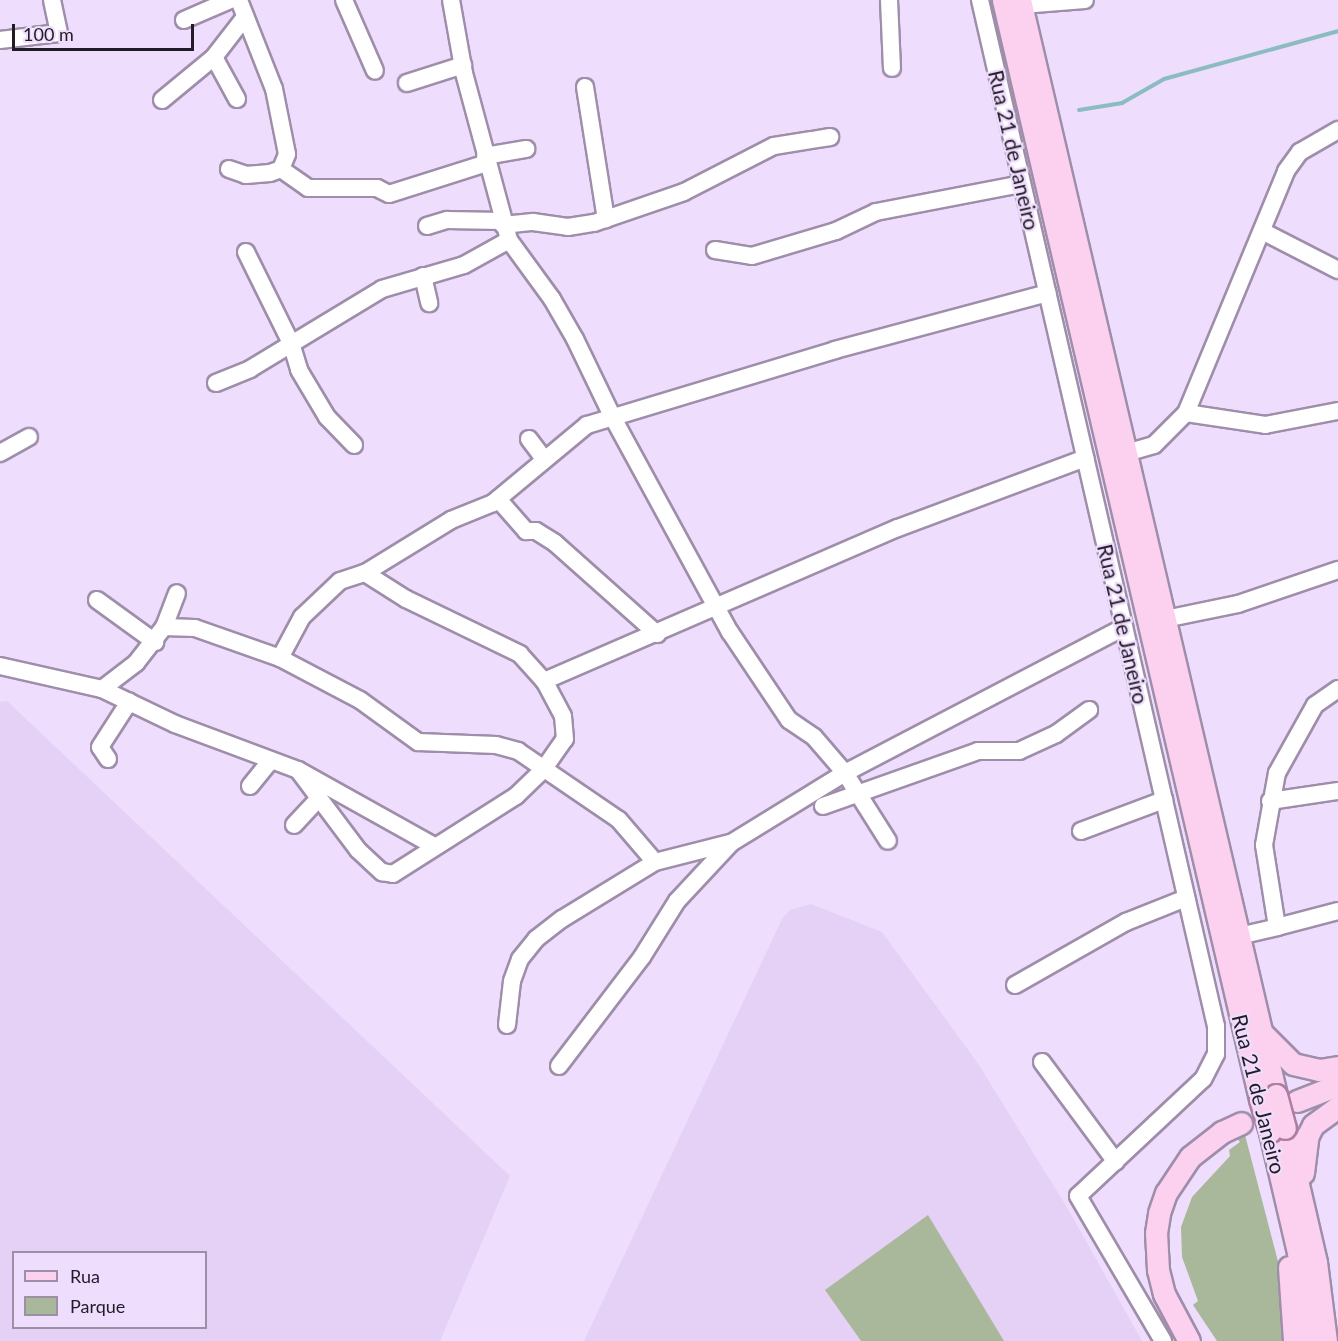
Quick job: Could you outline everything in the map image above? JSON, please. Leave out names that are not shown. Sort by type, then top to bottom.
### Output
[{"type":"main road","name":"Rua 21 de Janeiro","points":[[1015,2],[1029,112],[1277,1130],[1285,1200],[1300,1263],[1311,1341]]},
{"type":"main road","name":"Rua 21 de Janeiro","points":[[1015,2],[1126,453],[1239,936],[1261,1032],[1268,1097]]},
{"type":"main road","points":[[1261,1032],[1293,1064],[1319,1070],[1338,1067]]},
{"type":"main road","points":[[1338,1085],[1298,1103],[1338,1091]]},
{"type":"main road","points":[[1305,1218],[1305,1141],[1313,1125],[1338,1107]]},
{"type":"main road","points":[[1189,1341],[1164,1294],[1158,1270],[1156,1233],[1159,1213],[1166,1193],[1188,1159],[1205,1143],[1242,1127],[1204,1155],[1188,1172],[1170,1211],[1167,1241],[1170,1273],[1201,1341]]},
{"type":"main road","points":[[1277,1130],[1305,1218],[1322,1297],[1326,1341]]},
{"type":"main road","points":[[1285,1200],[1294,1341]]},
{"type":"street","points":[[0,40],[59,33],[52,0]]},
{"type":"street","points":[[184,20],[230,0]]},
{"type":"street","points":[[239,0],[283,123],[287,154],[281,169]]},
{"type":"street","points":[[344,0],[375,71]]},
{"type":"street","points":[[451,0],[463,65],[505,229],[561,313],[612,416],[716,609],[789,720],[814,737],[845,773],[888,840]]},
{"type":"street","points":[[889,0],[892,68]]},
{"type":"street","name":"Rua 21 de Janeiro","points":[[980,0],[1214,1015],[1216,1054],[1203,1079],[1078,1196],[1163,1341]]},
{"type":"street","points":[[1015,2],[1085,0]]},
{"type":"street","points":[[162,100],[214,57],[245,17]]},
{"type":"street","points":[[214,57],[237,99]]},
{"type":"street","points":[[408,83],[463,65]]},
{"type":"street","points":[[585,87],[606,219]]},
{"type":"street","points":[[1126,453],[1154,445],[1186,413],[1264,232],[1286,171],[1300,152],[1338,130]]},
{"type":"street","points":[[427,226],[447,220],[505,229],[533,222],[578,226],[606,219],[684,192],[774,146],[830,137]]},
{"type":"street","points":[[229,169],[246,175],[281,169],[308,188],[377,188],[389,194],[526,148]]},
{"type":"street","points":[[715,250],[752,256],[836,231],[876,212],[1021,184]]},
{"type":"street","points":[[216,383],[250,369],[382,289],[464,265],[505,229]]},
{"type":"street","points":[[1264,232],[1338,270]]},
{"type":"street","points":[[246,252],[291,343],[308,387],[327,417],[354,445]]},
{"type":"street","points":[[423,276],[429,303]]},
{"type":"street","points":[[280,658],[312,604],[340,581],[365,573],[451,520],[498,499],[570,435],[612,416],[835,350],[1048,293]]},
{"type":"street","points":[[1186,413],[1265,425],[1338,411]]},
{"type":"street","points":[[0,453],[29,437]]},
{"type":"street","points":[[528,439],[544,459]]},
{"type":"street","points":[[544,681],[716,609],[898,528],[1085,458]]},
{"type":"street","points":[[498,499],[526,531],[536,531],[555,543],[657,634]]},
{"type":"street","points":[[1165,619],[1238,604],[1338,570]]},
{"type":"street","points":[[298,770],[318,799],[382,872],[393,874],[434,846],[487,817],[543,770],[560,748],[567,727],[544,681],[512,649],[406,599],[365,573]]},
{"type":"street","points":[[102,689],[155,642],[164,627],[177,593]]},
{"type":"street","points":[[97,600],[155,642]]},
{"type":"street","points":[[164,627],[195,628],[280,658],[360,700],[418,742],[507,747],[631,830],[655,862]]},
{"type":"street","points":[[559,1066],[642,957],[677,902],[731,843],[845,773],[1124,627]]},
{"type":"street","points":[[0,666],[102,689],[175,724],[298,770],[434,846]]},
{"type":"street","points":[[1277,927],[1264,844],[1270,801],[1281,762],[1314,705],[1338,690]]},
{"type":"street","points":[[108,759],[100,747],[129,702]]},
{"type":"street","points":[[823,806],[978,751],[1019,751],[1068,727],[1089,710]]},
{"type":"street","points":[[250,786],[271,760]]},
{"type":"street","points":[[1270,801],[1338,791]]},
{"type":"street","points":[[294,825],[318,799]]},
{"type":"street","points":[[1082,831],[1164,800]]},
{"type":"street","points":[[507,1025],[512,981],[520,959],[536,939],[562,919],[655,862],[731,843]]},
{"type":"street","points":[[1015,985],[1116,927],[1167,903],[1186,898]]},
{"type":"street","points":[[1239,936],[1338,911]]},
{"type":"street","points":[[1042,1062],[1116,1162]]},
{"type":"shaded area","points":[[7,701],[510,1176],[440,1341],[0,1341],[0,702]]},
{"type":"shaded area","points":[[811,904],[882,932],[977,1062],[1068,1209],[1142,1341],[584,1341],[782,919],[790,910]]},
{"type":"green space","points":[[1245,1135],[1281,1273],[1284,1341],[1217,1341],[1193,1305],[1198,1301],[1182,1257],[1181,1227],[1192,1197],[1230,1156],[1229,1150],[1240,1142],[1236,1137]]},
{"type":"green space","points":[[928,1215],[1004,1341],[861,1341],[825,1290]]},
{"type":"waterway","points":[[1079,110],[1122,103],[1164,79],[1338,31]]}]
